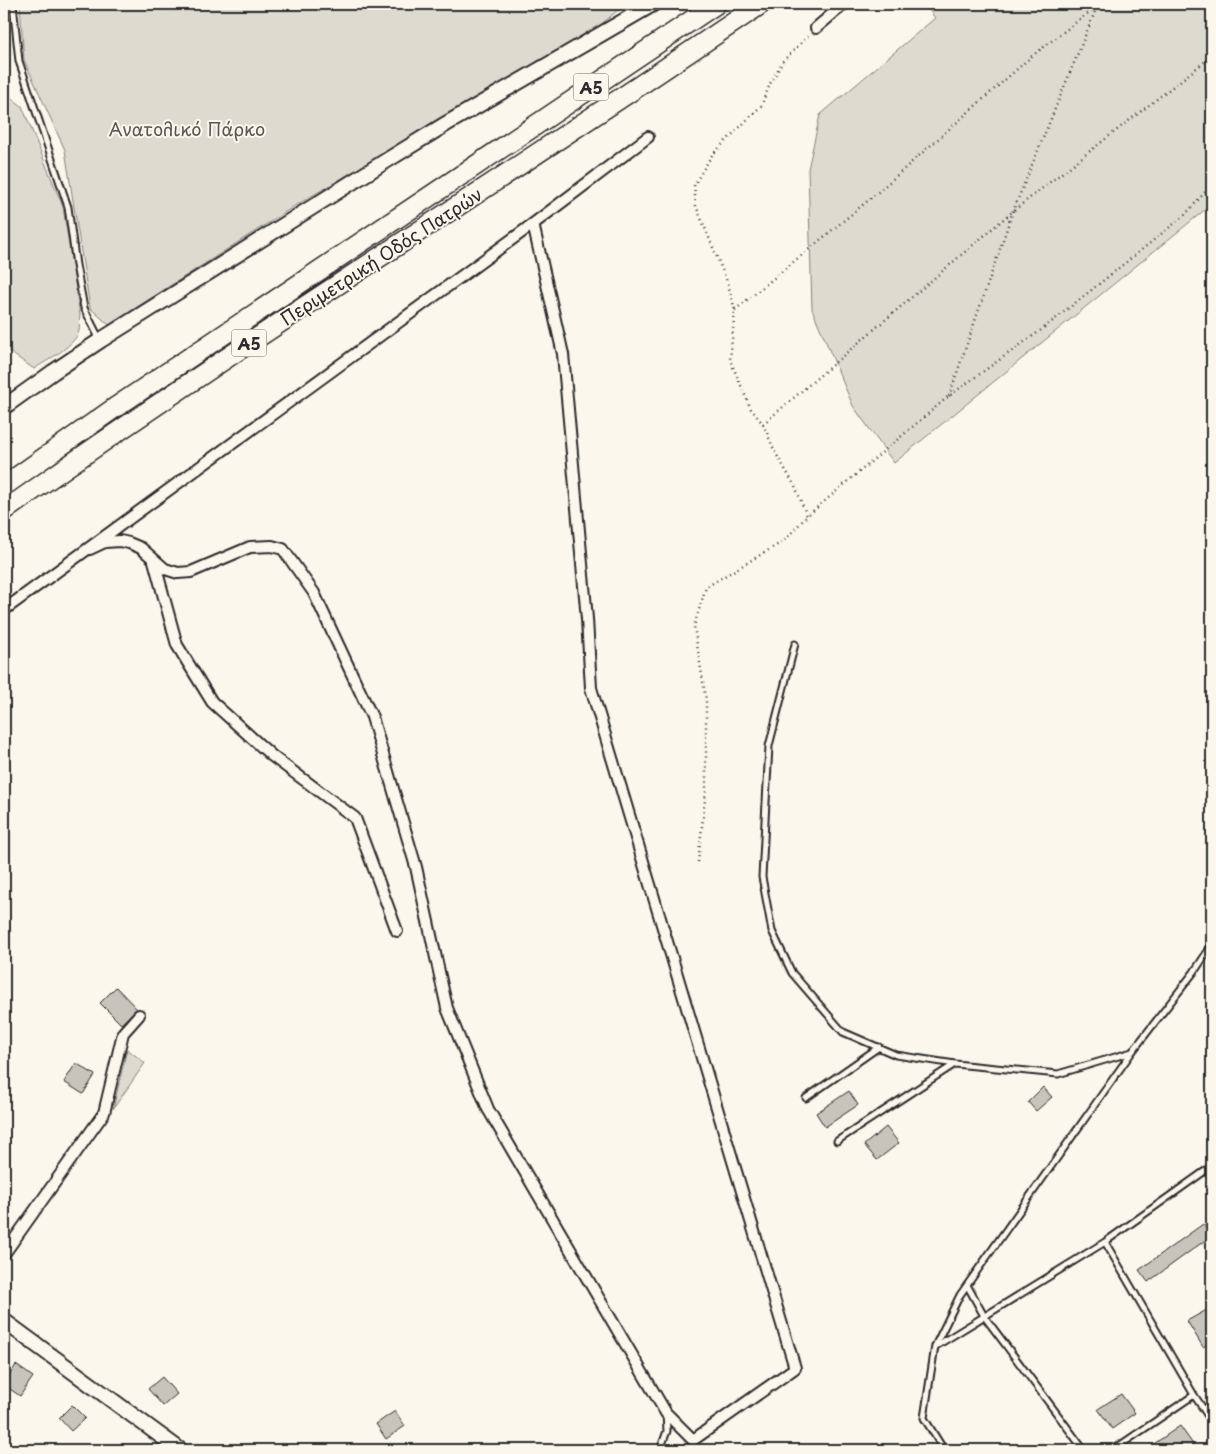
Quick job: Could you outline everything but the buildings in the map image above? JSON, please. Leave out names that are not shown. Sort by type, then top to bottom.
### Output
[{"type":"highway","name":"Περιμετρική Οδός Πατρών","points":[[4,486],[113,409],[716,4]]},
{"type":"highway","name":"Περιμετρική Οδός Πατρών","points":[[4,511],[234,352],[761,4]]},
{"type":"street","points":[[4,407],[101,340],[446,124],[653,4]]},
{"type":"street","points":[[816,28],[844,4]]},
{"type":"street","points":[[4,610],[533,224],[648,137]]},
{"type":"street","points":[[90,549],[106,542],[120,541],[141,548],[165,569],[178,573],[191,572],[250,547],[272,546],[283,549],[314,593],[372,717],[416,867],[447,1008],[488,1109],[666,1413],[693,1440],[795,1368],[591,688],[587,619],[563,354],[533,224]]},
{"type":"street","points":[[154,561],[177,645],[212,702],[272,756],[355,818],[397,931]]},
{"type":"street","points":[[4,1254],[104,1113],[123,1034],[139,1015]]},
{"type":"street","points":[[4,1321],[180,1450]]},
{"type":"lane","points":[[13,4],[19,61],[68,207],[84,308],[101,340]]},
{"type":"lane","points":[[795,644],[769,746],[762,877],[772,932],[792,973],[843,1032],[896,1055],[955,1064],[1058,1074],[1132,1052]]},
{"type":"lane","points":[[944,1450],[924,1418],[935,1346],[960,1295],[1132,1052],[1194,972],[1212,945]]},
{"type":"lane","points":[[806,1098],[879,1048]]},
{"type":"lane","points":[[837,1141],[955,1064]]},
{"type":"lane","points":[[935,1346],[1106,1242],[1212,1166]]},
{"type":"lane","points":[[1106,1242],[1212,1422]]},
{"type":"lane","points":[[967,1284],[984,1316],[1084,1450]]},
{"type":"lane","points":[[1113,1450],[1194,1394]]},
{"type":"lane","points":[[660,1450],[667,1431],[666,1413]]},
{"type":"path","points":[[735,310],[870,199],[1032,56],[1099,5]]},
{"type":"path","points":[[948,396],[1013,212],[1099,5]]},
{"type":"path","points":[[807,516],[795,486],[775,452],[763,424],[751,409],[730,360],[735,310],[728,284],[696,206],[694,185],[712,155],[761,106],[770,84],[783,61],[816,28]]},
{"type":"path","points":[[763,424],[1013,212],[1212,56]]},
{"type":"path","points":[[698,862],[706,791],[706,700],[694,626],[706,588],[784,540],[807,516],[948,396],[1044,328],[1185,215],[1212,184]]},
{"type":"green space","name":"Ανατολικό Πάρκο","points":[[20,4],[625,4],[596,29],[293,207],[109,325],[90,308],[65,150],[24,60]]},
{"type":"green space","points":[[925,4],[1212,4],[1212,204],[894,463],[853,406],[812,309],[808,169],[820,115],[935,18]]},
{"type":"green space","points":[[4,87],[9,96],[22,106],[63,207],[80,315],[79,331],[72,342],[34,369],[4,348]]},
{"type":"green space","points":[[127,1049],[145,1063],[113,1109]]}]
